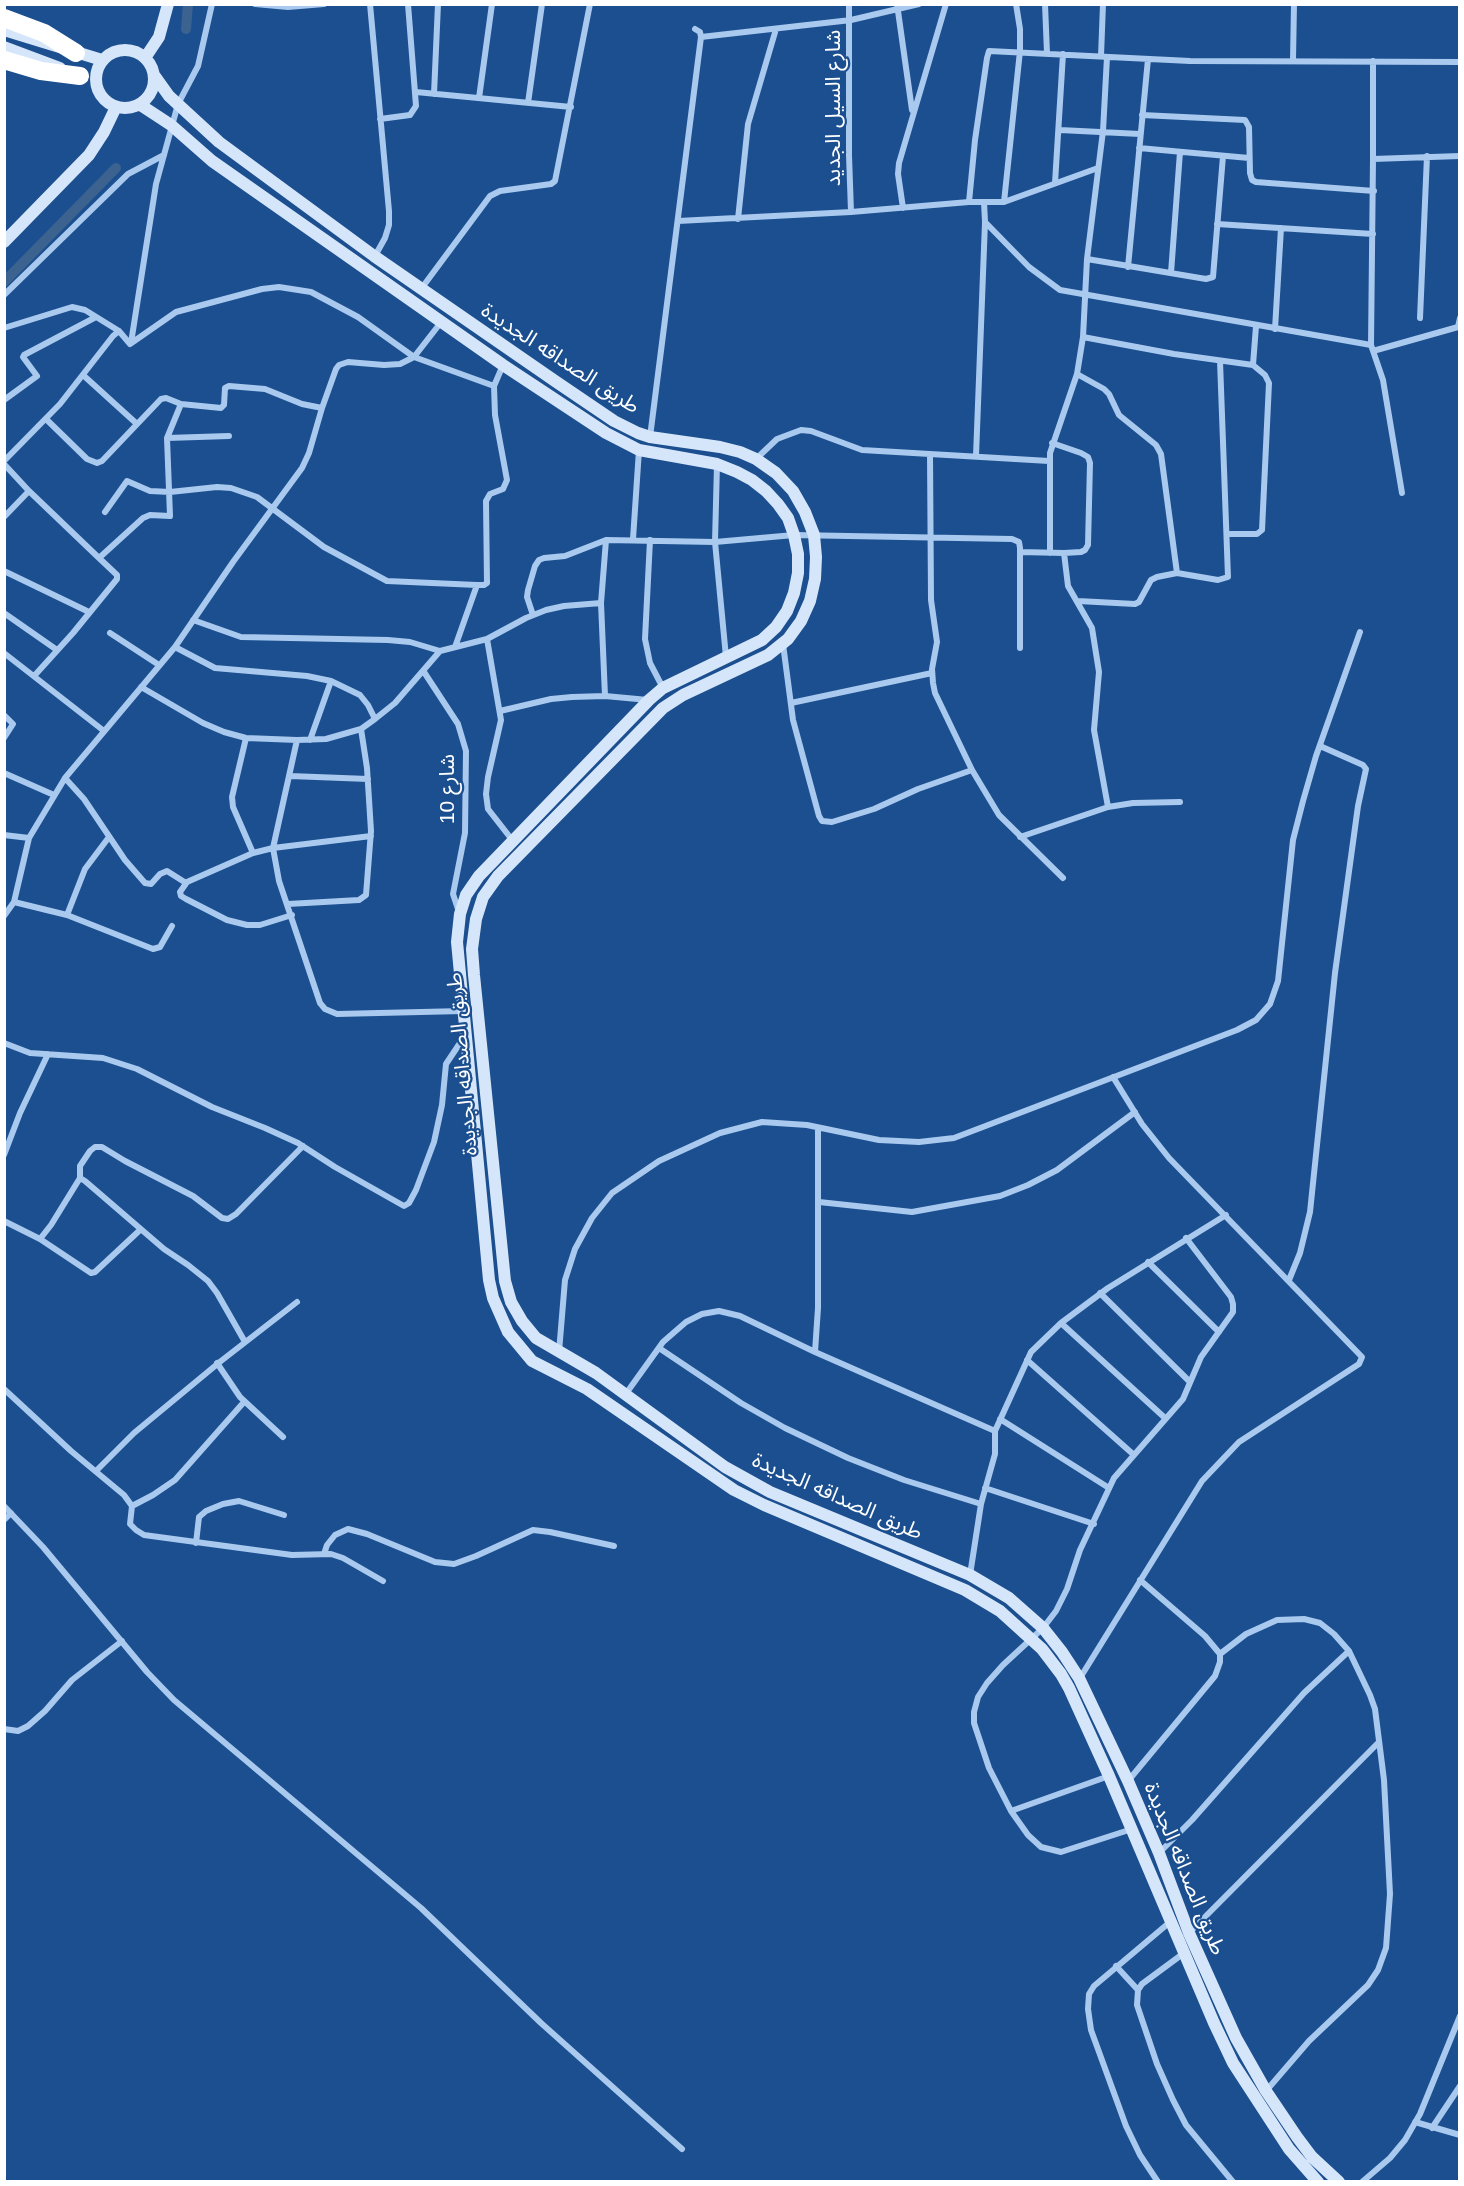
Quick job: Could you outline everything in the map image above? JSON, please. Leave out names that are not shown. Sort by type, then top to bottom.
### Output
[{"type":"highway","points":[[4,18],[44,33],[76,54]]},
{"type":"highway","points":[[4,60],[41,71],[88,80]]},
{"type":"street","points":[[145,58],[159,37],[168,4]]},
{"type":"street","points":[[130,344],[141,290],[152,206],[171,124],[178,104],[198,66],[212,4]]},
{"type":"street","points":[[255,4],[288,7],[324,4]]},
{"type":"street","points":[[370,4],[389,225],[374,256]]},
{"type":"street","points":[[380,119],[413,113],[416,106],[417,92],[408,4]]},
{"type":"street","points":[[434,94],[438,4]]},
{"type":"street","points":[[479,98],[492,4]]},
{"type":"street","points":[[528,103],[542,4]]},
{"type":"street","points":[[421,289],[490,196],[500,191],[551,184],[555,181],[590,4]]},
{"type":"street","name":"شارع السيل الجديد","points":[[849,4],[851,20],[849,155],[851,212]]},
{"type":"street","points":[[701,37],[851,20],[898,7],[919,4]]},
{"type":"street","points":[[903,208],[898,169],[946,4]]},
{"type":"street","points":[[1004,202],[1020,51],[1020,29],[1016,4]]},
{"type":"street","points":[[1045,4],[1047,53]]},
{"type":"street","points":[[1050,553],[1049,461],[1052,443],[1077,374],[1083,337],[1087,259],[1103,131],[1103,4]]},
{"type":"street","points":[[1293,60],[1294,4]]},
{"type":"street","points":[[898,7],[913,114]]},
{"type":"street","points":[[650,437],[701,37],[700,32],[695,29]]},
{"type":"street","points":[[738,219],[748,124],[776,29]]},
{"type":"street","points":[[4,30],[76,54],[102,60]]},
{"type":"street","points":[[4,48],[88,80],[102,98],[116,107],[132,108],[140,105],[151,92],[154,75],[151,66],[137,52],[118,50],[102,60],[88,80]]},
{"type":"street","points":[[969,202],[987,54],[992,50],[1190,61],[1460,62]]},
{"type":"street","points":[[1055,183],[1064,54]]},
{"type":"street","points":[[1128,267],[1148,59]]},
{"type":"street","points":[[1373,61],[1372,348],[1383,380],[1402,494]]},
{"type":"street","name":"طريق الصداقه الجديدة","points":[[154,75],[169,96],[219,142],[374,256],[614,421],[650,437],[720,447],[756,459],[776,473],[793,491],[806,512],[813,535],[816,568],[810,601],[801,621],[783,644],[768,655],[683,695],[663,708],[498,876],[483,897],[476,919],[472,949],[505,1281],[511,1302],[522,1321],[536,1338],[596,1373],[725,1467],[770,1492],[970,1575],[1009,1598],[1043,1628],[1079,1678],[1128,1782],[1224,2016],[1266,2091],[1312,2157],[1339,2181]]},
{"type":"street","points":[[417,92],[571,107]]},
{"type":"street","name":"طريق الصداقه الجديدة","points":[[140,105],[171,124],[212,161],[503,365],[618,441],[639,450],[717,464],[752,480],[778,504],[794,535],[798,554],[798,573],[787,611],[776,627],[762,640],[663,688],[648,700],[472,885],[460,914],[457,942],[489,1280],[493,1298],[508,1332],[532,1361],[587,1389],[720,1481],[749,1498],[965,1590],[1000,1611],[1047,1655],[1061,1674],[1109,1776],[1223,2043],[1256,2100],[1289,2149],[1318,2181]]},
{"type":"street","points":[[5,239],[88,155],[104,132],[116,107]]},
{"type":"street","points":[[1142,115],[1245,120],[1249,127],[1251,177],[1256,182],[1374,191]]},
{"type":"street","points":[[1060,130],[1140,134]]},
{"type":"street","points":[[1139,148],[1249,158]]},
{"type":"street","points":[[1171,273],[1180,152]]},
{"type":"street","points":[[4,295],[128,174],[164,155]]},
{"type":"street","points":[[1087,259],[1206,279],[1212,277],[1222,156]]},
{"type":"street","points":[[1420,318],[1427,156]]},
{"type":"street","points":[[1373,159],[1460,156]]},
{"type":"street","points":[[678,221],[851,212],[969,202],[1004,202],[1098,168]]},
{"type":"street","points":[[976,456],[984,202]]},
{"type":"street","points":[[985,222],[1044,280],[1060,290],[1084,296],[1372,348],[1458,327]]},
{"type":"street","points":[[1217,224],[1373,234]]},
{"type":"street","points":[[1275,329],[1281,228]]},
{"type":"street","points":[[130,344],[176,312],[262,289],[279,287],[311,291],[358,317],[414,357],[494,386]]},
{"type":"street","points":[[4,328],[72,307],[85,310],[119,331],[130,344]]},
{"type":"street","points":[[4,916],[14,902],[29,837],[65,778],[175,647],[272,507],[302,468],[309,453],[321,408],[339,365],[348,362],[394,365],[414,357],[451,310]]},
{"type":"street","points":[[4,400],[37,376],[23,357],[24,355],[96,317]]},
{"type":"street","points":[[1460,318],[1458,327],[1460,336]]},
{"type":"street","points":[[1252,365],[1256,326]]},
{"type":"street","points":[[35,675],[117,579],[117,575],[29,491],[4,462],[46,419],[119,331]]},
{"type":"street","points":[[1083,337],[1252,365],[1265,375],[1269,383],[1262,530],[1257,534],[1228,534]]},
{"type":"street","points":[[1078,601],[1135,604],[1139,602],[1151,580],[1177,573],[1218,580],[1228,578],[1220,361]]},
{"type":"street","points":[[105,512],[127,482],[150,491],[231,488],[246,491],[272,507],[324,547],[387,581],[484,585],[487,583],[486,501],[490,494],[503,489],[507,480],[495,415],[494,386],[503,365]]},
{"type":"street","points":[[1077,374],[1110,394],[1119,415],[1156,445],[1161,454],[1177,573]]},
{"type":"street","points":[[83,375],[137,424]]},
{"type":"street","points":[[547,395],[555,381]]},
{"type":"street","points":[[46,419],[87,459],[97,463],[102,461],[161,399],[166,398],[181,404],[221,408],[224,405],[224,391],[229,386],[265,389],[302,404],[321,408]]},
{"type":"street","points":[[99,558],[143,518],[150,515],[170,516],[167,438],[181,404]]},
{"type":"street","points":[[756,459],[777,438],[801,430],[811,431],[862,450],[1049,461]]},
{"type":"street","points":[[167,438],[229,436]]},
{"type":"street","points":[[1020,552],[1064,554],[1081,552],[1088,545],[1090,463],[1088,457],[1052,443]]},
{"type":"street","points":[[720,447],[717,464],[715,542],[726,657]]},
{"type":"street","points":[[633,539],[639,450]]},
{"type":"street","points":[[930,454],[931,600],[937,642],[933,674],[935,693],[972,770],[999,815],[1063,878]]},
{"type":"street","points":[[4,517],[29,491]]},
{"type":"street","points":[[533,615],[527,597],[535,566],[539,560],[565,556],[606,540],[715,542],[794,535],[1012,538],[1018,542],[1020,552],[1020,648]]},
{"type":"street","points":[[605,696],[601,603],[606,540]]},
{"type":"street","points":[[650,540],[645,622],[646,654],[663,688]]},
{"type":"street","points":[[1064,554],[1068,586],[1092,628],[1098,660],[1094,730],[1108,807]]},
{"type":"street","points":[[4,571],[89,612]]},
{"type":"street","points":[[455,647],[477,585]]},
{"type":"street","points":[[193,620],[241,637],[388,640],[410,642],[440,651],[487,639],[533,615],[564,606],[601,603]]},
{"type":"street","points":[[5,614],[57,650]]},
{"type":"street","points":[[557,1373],[566,1280],[575,1249],[592,1218],[612,1193],[659,1161],[720,1133],[762,1122],[818,1128],[879,1140],[919,1142],[954,1138],[1238,1030],[1256,1020],[1270,1004],[1278,981],[1293,840],[1320,746],[1360,632]]},
{"type":"street","points":[[110,633],[159,665]]},
{"type":"street","points":[[487,639],[500,711],[500,731],[486,794],[488,809],[513,841]]},
{"type":"street","points":[[762,640],[768,655]]},
{"type":"street","points":[[783,644],[793,720],[822,821],[826,823],[874,809],[918,789],[972,770]]},
{"type":"street","points":[[175,647],[215,668],[307,676],[331,681],[360,695],[375,719]]},
{"type":"street","points":[[141,687],[203,723],[224,732],[246,738],[327,739],[361,729],[375,719],[395,703],[440,651]]},
{"type":"street","points":[[4,653],[104,731]]},
{"type":"street","name":"شارع 10","points":[[424,672],[458,723],[466,751],[465,833],[453,894],[460,914]]},
{"type":"street","points":[[791,703],[933,674]]},
{"type":"street","points":[[310,740],[331,681]]},
{"type":"street","points":[[500,711],[551,699],[605,696],[648,700]]},
{"type":"street","points":[[4,716],[13,725],[4,738]]},
{"type":"street","points":[[288,904],[359,900],[366,895],[371,836],[368,779],[361,729]]},
{"type":"street","points":[[246,738],[232,797],[233,807],[253,853]]},
{"type":"street","points":[[297,740],[273,848],[279,880],[320,1003],[325,1009],[337,1014],[477,1010]]},
{"type":"street","points":[[1289,1280],[1300,1253],[1310,1212],[1335,973],[1365,769],[1364,765],[1320,746]]},
{"type":"street","points":[[4,773],[54,795]]},
{"type":"street","points":[[290,776],[368,779]]},
{"type":"street","points":[[65,778],[84,799],[124,860],[145,884],[151,884],[160,874],[167,871],[186,884]]},
{"type":"street","points":[[1020,837],[1108,807],[1151,802],[1180,802]]},
{"type":"street","points":[[4,835],[29,837]]},
{"type":"street","points":[[292,915],[260,925],[247,925],[227,920],[181,896],[180,892],[196,877],[253,853],[273,848],[371,836]]},
{"type":"street","points":[[67,915],[85,869],[109,837]]},
{"type":"street","points":[[14,902],[67,915],[153,949],[160,946],[172,926]]},
{"type":"street","points":[[4,1043],[30,1053],[103,1058],[138,1069],[212,1107],[303,1146],[404,1206],[416,1190],[434,1142],[442,1105],[446,1064],[466,1034]]},
{"type":"street","points":[[4,1155],[20,1113],[48,1054]]},
{"type":"street","points":[[1079,1678],[1202,1481],[1239,1442],[1361,1361],[1361,1354],[1169,1158],[1135,1112],[1113,1077]]},
{"type":"street","points":[[819,1202],[912,1212],[1000,1196],[1057,1170],[1135,1112]]},
{"type":"street","points":[[815,1352],[818,1308],[818,1128]]},
{"type":"street","points":[[40,1239],[80,1178],[80,1166],[95,1147],[102,1147],[124,1161],[193,1196],[222,1218],[228,1219],[237,1214],[303,1146]]},
{"type":"street","points":[[80,1178],[92,1185],[140,1230],[208,1281],[245,1342]]},
{"type":"street","points":[[965,1590],[970,1575],[981,1504],[995,1454],[995,1431],[1031,1352],[1061,1323],[1100,1293],[1226,1215]]},
{"type":"street","points":[[4,1221],[40,1239],[91,1273],[95,1272],[140,1230]]},
{"type":"street","points":[[1133,1829],[1061,1852],[1041,1847],[1028,1835],[1011,1811],[989,1768],[974,1723],[974,1712],[978,1697],[987,1683],[1043,1628],[1056,1611],[1067,1589],[1080,1550],[1094,1524],[1113,1478],[1183,1399],[1201,1357],[1233,1312],[1231,1297],[1186,1239]]},
{"type":"street","points":[[1148,1262],[1219,1332]]},
{"type":"street","points":[[1100,1293],[1190,1382]]},
{"type":"street","points":[[97,1470],[135,1433],[218,1363],[297,1302]]},
{"type":"street","points":[[615,1408],[659,1348],[686,1322],[702,1314],[719,1311],[740,1316],[815,1352],[995,1431]]},
{"type":"street","points":[[1061,1323],[1165,1418]]},
{"type":"street","points":[[659,1348],[741,1403],[785,1428],[848,1458],[893,1476],[981,1504]]},
{"type":"street","points":[[1027,1360],[1134,1455]]},
{"type":"street","points":[[218,1363],[244,1401],[283,1437]]},
{"type":"street","points":[[4,1389],[71,1451],[97,1470],[124,1495],[132,1506],[130,1524],[144,1535],[292,1555],[331,1554],[343,1558],[383,1581]]},
{"type":"street","points":[[132,1506],[175,1480],[244,1401]]},
{"type":"street","points":[[1000,1419],[1109,1488]]},
{"type":"street","points":[[985,1488],[1094,1524]]},
{"type":"street","points":[[196,1543],[199,1517],[206,1511],[223,1504],[239,1501],[284,1515]]},
{"type":"street","points":[[4,1506],[43,1547],[147,1672],[193,1718],[421,1908],[541,2023],[682,2149]]},
{"type":"street","points":[[4,1520],[11,1513]]},
{"type":"street","points":[[324,1554],[335,1535],[348,1529],[378,1538],[435,1562],[454,1564],[533,1530],[614,1546]]},
{"type":"street","points":[[1140,1580],[1205,1636],[1220,1654]]},
{"type":"street","points":[[1128,1782],[1215,1677],[1220,1654],[1246,1634],[1277,1620],[1305,1619],[1320,1623],[1334,1634],[1349,1652],[1370,1695],[1375,1709],[1384,1780],[1390,1894],[1386,1948],[1378,1970],[1368,1985],[1256,2100]]},
{"type":"street","points":[[4,1729],[18,1731],[28,1726],[45,1711],[72,1680],[122,1641]]},
{"type":"street","points":[[1147,1862],[1192,1820],[1304,1693],[1349,1652]]},
{"type":"street","points":[[1190,1933],[1379,1742]]},
{"type":"street","points":[[1011,1811],[1109,1776]]},
{"type":"street","points":[[1158,2181],[1140,2155],[1126,2126],[1091,2030],[1088,2009],[1089,1994],[1094,1986],[1170,1922]]},
{"type":"street","points":[[1184,1953],[1150,1976],[1138,1990],[1137,2005],[1157,2064],[1186,2125],[1233,2181]]},
{"type":"street","points":[[1116,1966],[1129,1983],[1138,1990]]},
{"type":"street","points":[[1362,2181],[1390,2158],[1405,2140],[1415,2122],[1460,2016]]},
{"type":"street","points":[[1432,2127],[1460,2086]]},
{"type":"street","points":[[1415,2122],[1460,2136]]},
{"type":"waterway","points":[[186,29],[188,4]]},
{"type":"waterway","points":[[4,282],[116,168]]}]
